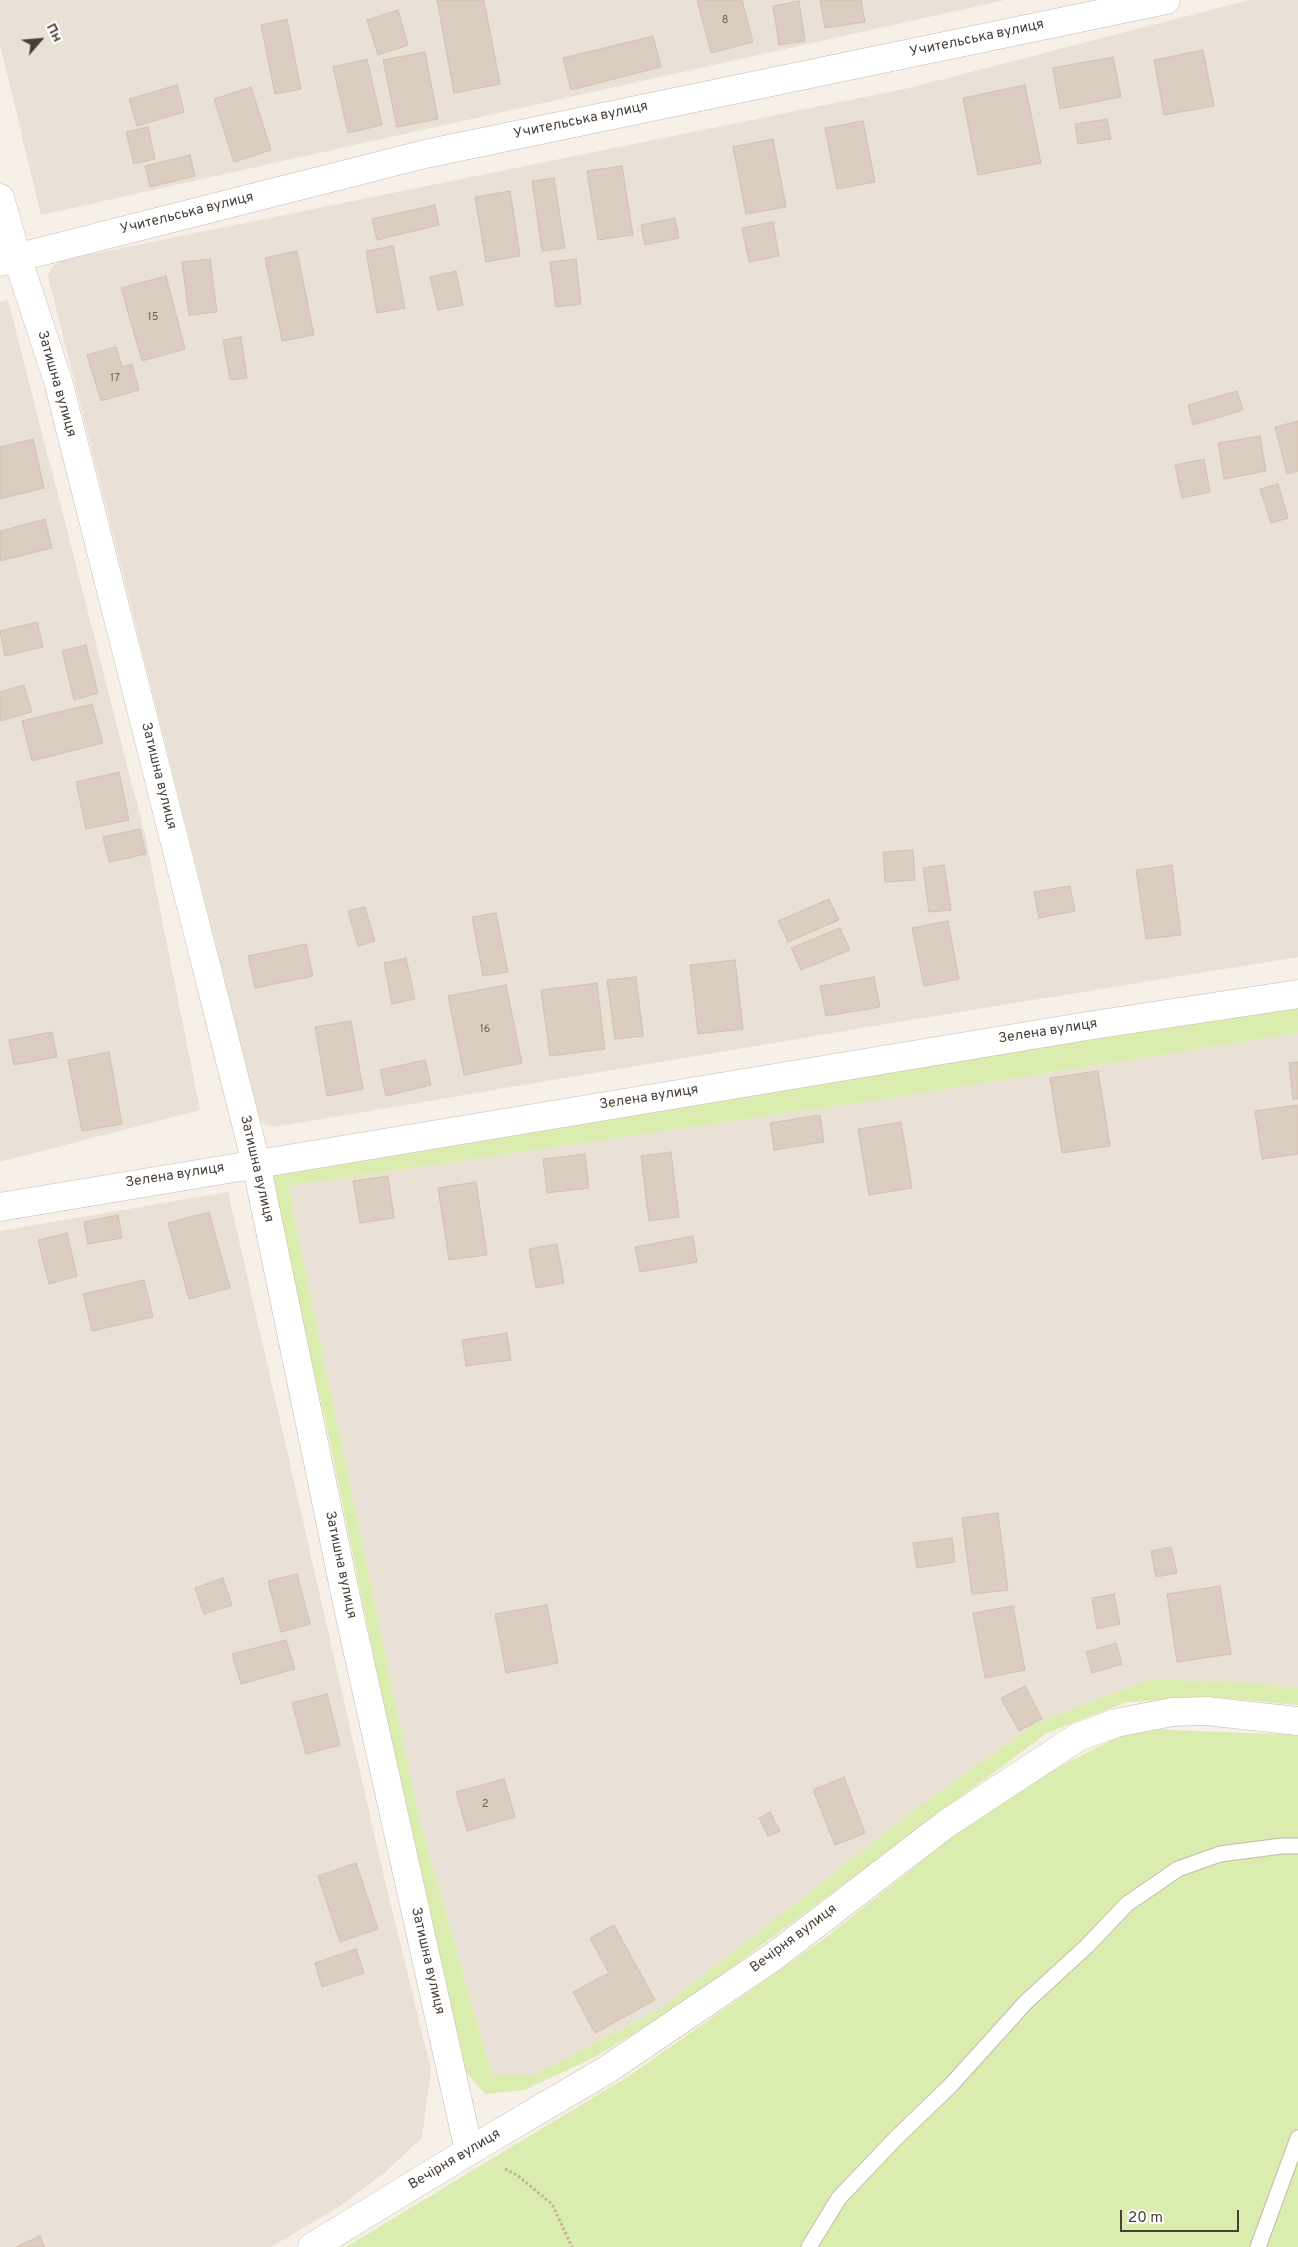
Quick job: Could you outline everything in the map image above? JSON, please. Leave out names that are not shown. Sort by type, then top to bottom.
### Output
[{"type":"street","name":"Учительська вулиця","points":[[8,260],[425,154],[1166,0]]},
{"type":"street","name":"Затишна вулиця","points":[[0,198],[8,260],[58,381],[256,1163],[350,1617],[469,2151]]},
{"type":"street","name":"Зелена вулиця","points":[[0,1207],[1087,1026],[1298,994]]},
{"type":"street","name":"Вечірня вулиця","points":[[312,2247],[608,2069],[773,1957],[946,1824],[1078,1737],[1116,1723],[1172,1712],[1206,1711],[1298,1721]]},
{"type":"lane","points":[[809,2247],[839,2198],[896,2138],[951,2085],[1026,2002],[1087,1946],[1128,1904],[1178,1869],[1220,1854],[1282,1846],[1298,1846]]},
{"type":"lane","points":[[1258,2247],[1298,2138]]},
{"type":"path","points":[[469,2151],[517,2176],[552,2204],[572,2247]]},
{"type":"shaded area","points":[[0,0],[1005,0],[41,215],[0,45]]},
{"type":"shaded area","points":[[1249,0],[1298,0],[1298,957],[274,1127],[265,1125],[260,1120],[48,276],[53,266],[63,260],[909,88]]},
{"type":"shaded area","points":[[8,300],[145,835],[200,1110],[0,1162],[0,302]]},
{"type":"shaded area","points":[[1298,1033],[1298,1688],[1253,1683],[1151,1679],[1038,1722],[913,1811],[662,2008],[532,2076],[492,2075],[421,1825],[288,1186],[891,1098]]},
{"type":"shaded area","points":[[228,1192],[387,1890],[431,2069],[422,2138],[384,2173],[340,2206],[271,2247],[0,2247],[0,1231]]},
{"type":"green space","points":[[1298,1008],[1298,1033],[891,1098],[288,1186],[421,1825],[492,2075],[532,2076],[662,2008],[913,1811],[1038,1722],[1151,1679],[1253,1683],[1298,1688],[1298,1705],[1212,1697],[1127,1702],[1047,1733],[681,2005],[593,2058],[524,2090],[485,2094],[461,2066],[409,1830],[329,1437],[270,1180],[273,1173],[285,1164]]},
{"type":"green space","points":[[1147,1729],[1298,1735],[1298,2247],[346,2247],[629,2076],[824,1939],[965,1827],[1049,1772],[1120,1736]]},
{"type":"building","points":[[437,0],[484,0],[500,84],[454,93]]},
{"type":"building","points":[[697,0],[742,0],[753,42],[711,53]]},
{"type":"building","points":[[820,0],[861,0],[865,22],[825,28]]},
{"type":"building","points":[[799,1],[805,41],[779,45],[773,6]]},
{"type":"building","points":[[398,10],[408,45],[378,55],[367,20]]},
{"type":"building","points":[[287,19],[301,89],[275,94],[261,25]]},
{"type":"building","points":[[653,36],[661,67],[571,90],[563,58]]},
{"type":"building","points":[[1203,50],[1214,106],[1164,115],[1154,60]]},
{"type":"building","points":[[425,52],[438,119],[397,127],[383,60]]},
{"type":"building","points":[[1113,57],[1121,97],[1060,109],[1053,68]]},
{"type":"building","points":[[367,59],[382,125],[348,133],[333,67]]},
{"type":"building","points":[[177,85],[184,112],[137,126],[129,99]]},
{"type":"building","points":[[1025,85],[1041,163],[978,175],[963,98]]},
{"type":"building","points":[[251,87],[271,150],[234,162],[214,99]]},
{"type":"building","points":[[1107,119],[1111,139],[1078,144],[1075,124]]},
{"type":"building","points":[[863,121],[875,182],[837,189],[825,128]]},
{"type":"building","points":[[148,127],[155,159],[134,164],[126,132]]},
{"type":"building","points":[[773,139],[786,207],[746,214],[733,147]]},
{"type":"building","points":[[190,155],[195,176],[150,187],[145,166]]},
{"type":"building","points":[[622,166],[633,235],[598,240],[587,171]]},
{"type":"building","points":[[554,178],[565,248],[542,251],[532,181]]},
{"type":"building","points":[[510,191],[520,256],[486,262],[475,197]]},
{"type":"building","points":[[435,205],[439,225],[377,240],[372,219]]},
{"type":"building","points":[[675,218],[679,238],[645,245],[641,225]]},
{"type":"building","points":[[773,222],[779,256],[749,262],[742,228]]},
{"type":"building","points":[[393,246],[405,308],[377,313],[366,251]]},
{"type":"building","points":[[297,251],[314,335],[282,341],[265,258]]},
{"type":"building","points":[[210,259],[217,312],[189,315],[182,262]]},
{"type":"building","points":[[576,259],[581,304],[556,307],[550,262]]},
{"type":"building","points":[[456,271],[463,305],[438,310],[430,277]]},
{"type":"building","points":[[166,276],[185,349],[142,361],[121,288]]},
{"type":"building","points":[[241,337],[247,378],[230,380],[223,340]]},
{"type":"building","points":[[116,347],[122,367],[132,364],[139,390],[101,401],[87,355]]},
{"type":"building","points":[[1237,391],[1243,410],[1193,425],[1188,405]]},
{"type":"building","points":[[1298,421],[1298,471],[1287,474],[1275,427]]},
{"type":"building","points":[[1260,436],[1266,471],[1224,479],[1218,443]]},
{"type":"building","points":[[33,439],[44,488],[0,499],[0,447]]},
{"type":"building","points":[[1204,459],[1210,492],[1182,498],[1175,465]]},
{"type":"building","points":[[1278,484],[1288,518],[1271,523],[1260,489]]},
{"type":"building","points":[[45,519],[52,548],[0,561],[0,531]]},
{"type":"building","points":[[37,622],[43,647],[5,656],[0,631]]},
{"type":"building","points":[[86,645],[98,693],[74,700],[62,651]]},
{"type":"building","points":[[24,685],[32,712],[0,721],[0,692]]},
{"type":"building","points":[[92,704],[103,743],[32,761],[22,721]]},
{"type":"building","points":[[119,772],[129,820],[86,829],[76,782]]},
{"type":"building","points":[[140,829],[146,854],[109,862],[103,837]]},
{"type":"building","points":[[913,850],[915,880],[885,882],[883,852]]},
{"type":"building","points":[[944,865],[951,910],[929,912],[923,868]]},
{"type":"building","points":[[1172,865],[1181,935],[1146,939],[1136,870]]},
{"type":"building","points":[[1070,886],[1075,911],[1039,918],[1034,892]]},
{"type":"building","points":[[829,899],[839,920],[788,942],[778,921]]},
{"type":"building","points":[[365,907],[375,941],[358,946],[348,911]]},
{"type":"building","points":[[496,913],[508,972],[483,976],[472,917]]},
{"type":"building","points":[[948,921],[959,979],[924,986],[912,928]]},
{"type":"building","points":[[840,928],[850,950],[801,970],[791,948]]},
{"type":"building","points":[[306,944],[313,976],[255,988],[248,956]]},
{"type":"building","points":[[406,958],[415,999],[392,1004],[384,963]]},
{"type":"building","points":[[735,960],[743,1029],[698,1034],[690,965]]},
{"type":"building","points":[[636,977],[643,1036],[615,1039],[607,980]]},
{"type":"building","points":[[874,977],[880,1007],[826,1016],[820,986]]},
{"type":"building","points":[[597,983],[605,1049],[550,1056],[541,990]]},
{"type":"building","points":[[506,985],[522,1063],[464,1075],[448,996]]},
{"type":"building","points":[[351,1021],[363,1089],[327,1096],[315,1027]]},
{"type":"building","points":[[52,1032],[57,1057],[14,1065],[9,1040]]},
{"type":"building","points":[[109,1052],[122,1124],[82,1131],[68,1060]]},
{"type":"building","points":[[425,1060],[431,1085],[386,1096],[380,1070]]},
{"type":"building","points":[[1298,1062],[1298,1099],[1293,1099],[1289,1063]]},
{"type":"building","points":[[1098,1071],[1110,1146],[1062,1153],[1050,1078]]},
{"type":"building","points":[[1298,1105],[1298,1154],[1262,1159],[1255,1111]]},
{"type":"building","points":[[820,1115],[824,1142],[774,1150],[770,1123]]},
{"type":"building","points":[[901,1122],[912,1188],[869,1195],[858,1129]]},
{"type":"building","points":[[671,1152],[679,1217],[649,1221],[641,1156]]},
{"type":"building","points":[[585,1154],[589,1188],[547,1193],[543,1159]]},
{"type":"building","points":[[388,1176],[394,1218],[360,1223],[353,1181]]},
{"type":"building","points":[[476,1182],[487,1255],[449,1260],[438,1188]]},
{"type":"building","points":[[209,1212],[230,1288],[189,1299],[168,1223]]},
{"type":"building","points":[[118,1215],[122,1238],[88,1244],[84,1222]]},
{"type":"building","points":[[67,1233],[77,1276],[49,1284],[38,1240]]},
{"type":"building","points":[[693,1236],[697,1262],[640,1272],[635,1247]]},
{"type":"building","points":[[557,1244],[564,1283],[536,1288],[529,1249]]},
{"type":"building","points":[[144,1280],[153,1317],[92,1331],[83,1294]]},
{"type":"building","points":[[507,1333],[511,1360],[466,1366],[462,1340]]},
{"type":"building","points":[[998,1513],[1008,1590],[972,1594],[962,1518]]},
{"type":"building","points":[[952,1538],[955,1562],[917,1568],[913,1543]]},
{"type":"building","points":[[1171,1547],[1177,1573],[1156,1577],[1151,1551]]},
{"type":"building","points":[[297,1574],[310,1624],[281,1632],[268,1581]]},
{"type":"building","points":[[223,1578],[232,1605],[204,1614],[195,1588]]},
{"type":"building","points":[[1220,1586],[1231,1654],[1177,1662],[1167,1594]]},
{"type":"building","points":[[1114,1594],[1120,1624],[1097,1629],[1092,1598]]},
{"type":"building","points":[[547,1605],[558,1663],[506,1673],[495,1614]]},
{"type":"building","points":[[1013,1606],[1025,1670],[985,1678],[973,1613]]},
{"type":"building","points":[[286,1640],[295,1669],[241,1684],[232,1654]]},
{"type":"building","points":[[1116,1643],[1122,1664],[1092,1673],[1086,1652]]},
{"type":"building","points":[[1025,1686],[1042,1719],[1019,1731],[1001,1698]]},
{"type":"building","points":[[327,1694],[340,1745],[306,1754],[292,1703]]},
{"type":"building","points":[[844,1777],[865,1833],[835,1845],[813,1790]]},
{"type":"building","points":[[504,1779],[515,1817],[467,1831],[456,1792]]},
{"type":"building","points":[[770,1812],[780,1831],[768,1836],[759,1818]]},
{"type":"building","points":[[356,1863],[378,1929],[340,1942],[318,1876]]},
{"type":"building","points":[[614,1925],[655,2000],[595,2033],[573,1992],[609,1973],[590,1938]]},
{"type":"building","points":[[356,1949],[364,1973],[322,1987],[315,1963]]},
{"type":"building","points":[[40,2236],[45,2247],[16,2247]]}]
